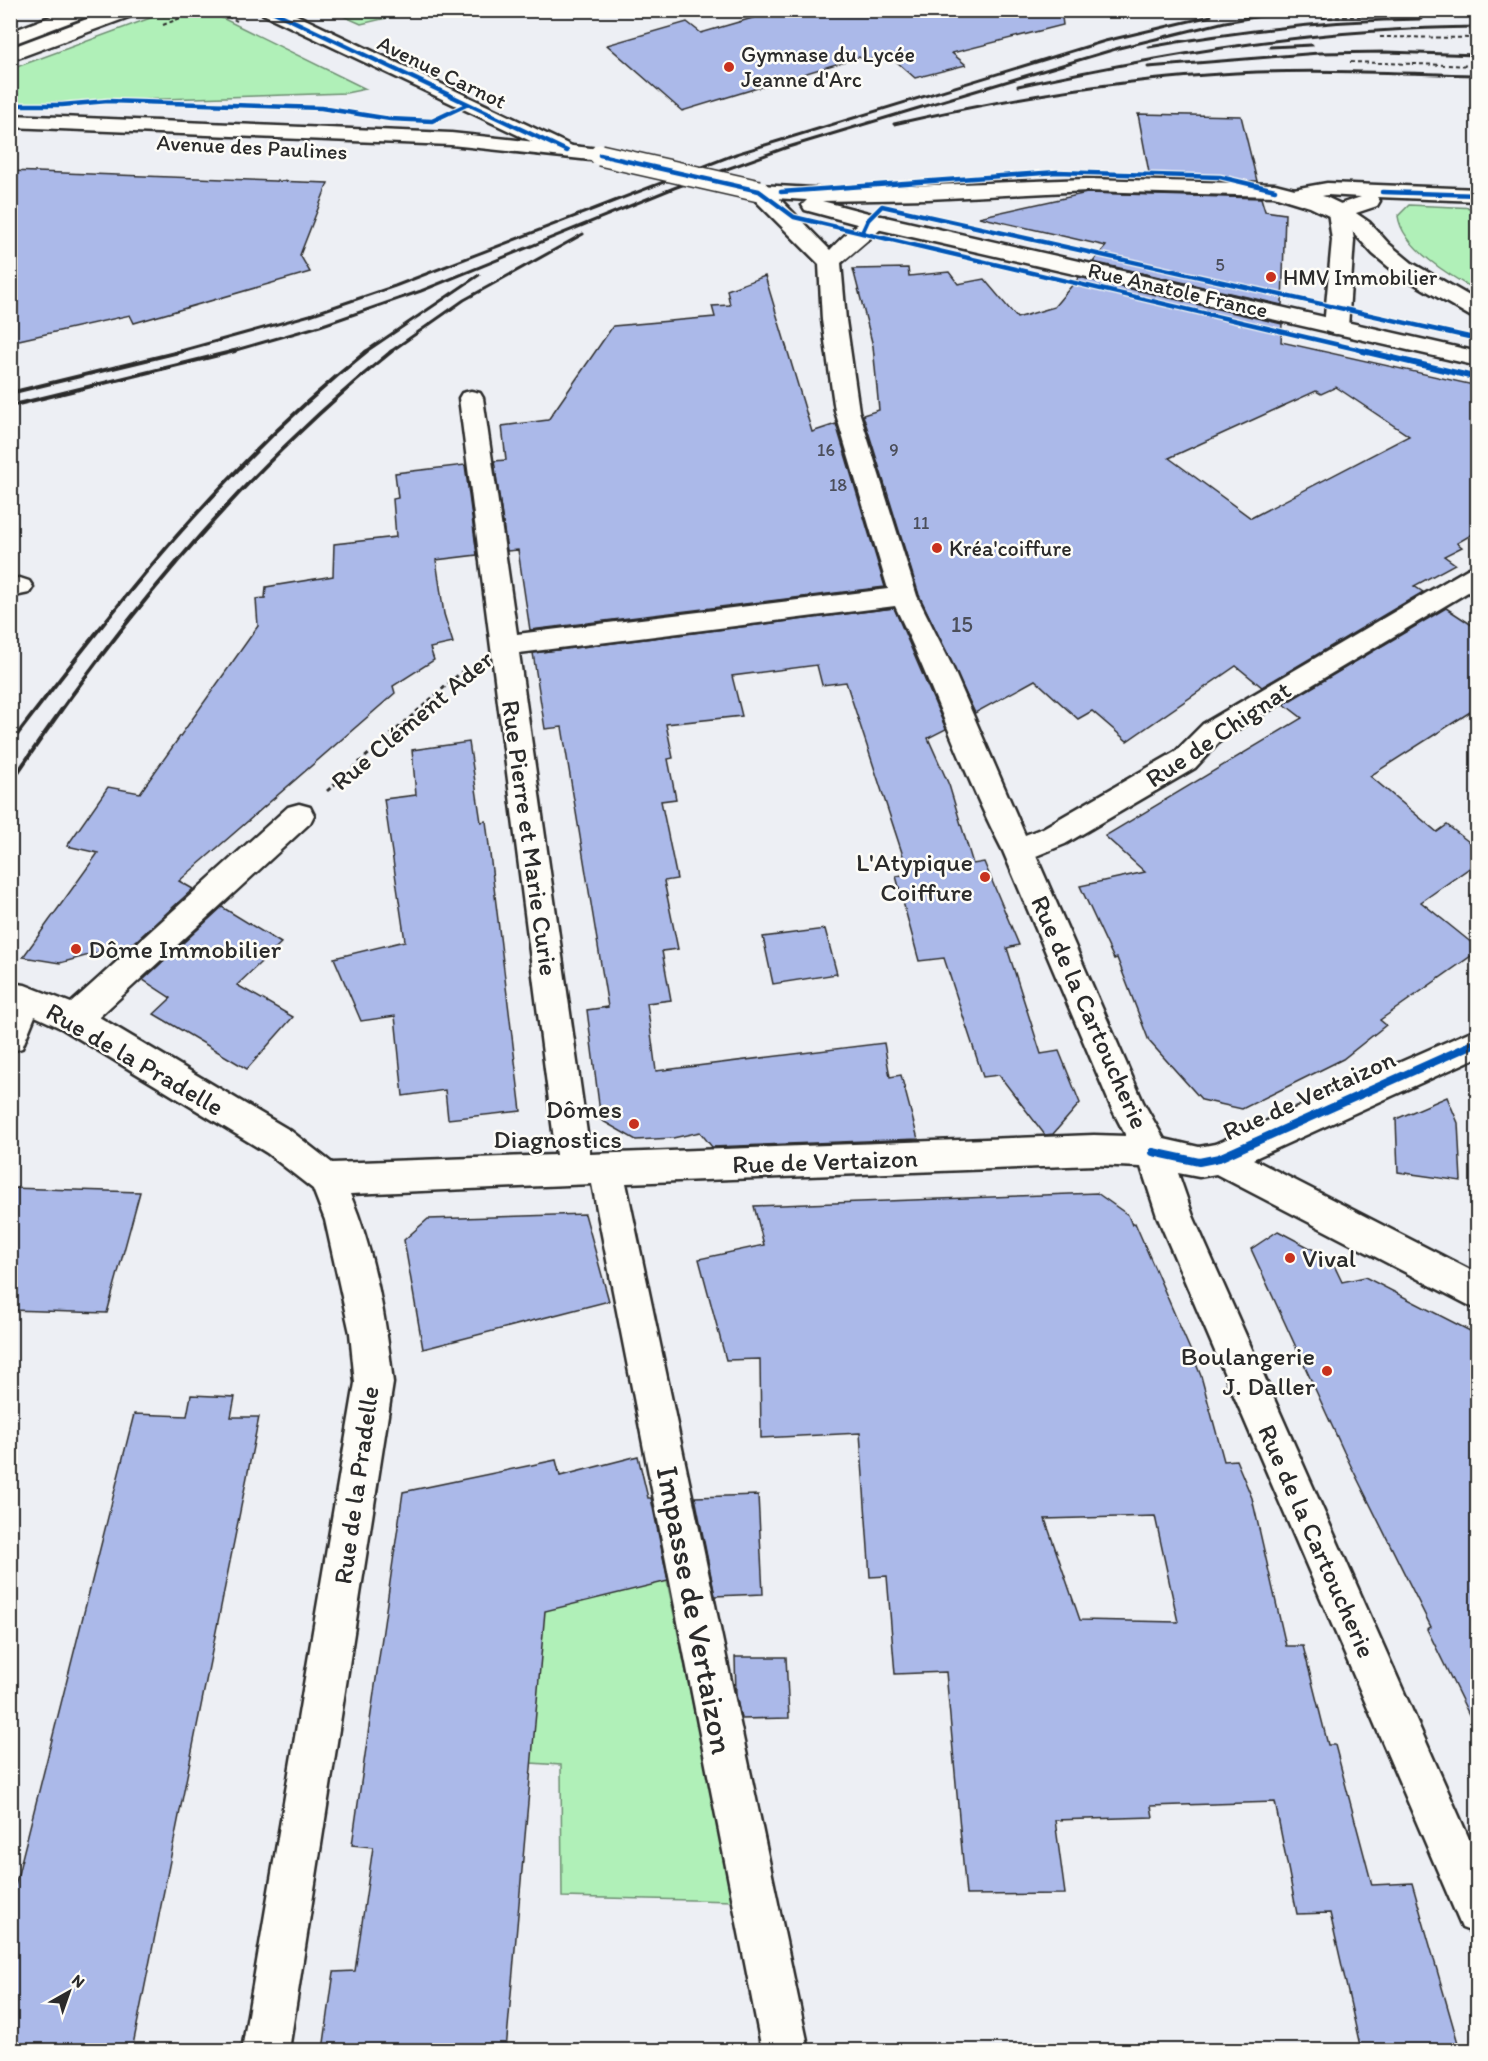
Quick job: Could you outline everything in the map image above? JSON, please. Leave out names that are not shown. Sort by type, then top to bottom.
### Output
[{"type":"street","points":[[10,39],[85,10]]},
{"type":"street","points":[[10,55],[130,10]]},
{"type":"street","name":"Avenue Carnot","points":[[270,10],[567,151]]},
{"type":"street","name":"Avenue des Paulines","points":[[10,121],[451,139],[567,151],[600,155],[759,191],[878,222],[912,200],[928,193]]},
{"type":"street","name":"Avenue des Paulines","points":[[10,136],[427,156],[492,143]]},
{"type":"street","name":"Avenue des Paulines","points":[[759,191],[831,195],[928,193],[1086,185],[1253,188],[1296,195],[1339,212],[1361,227],[1381,249],[1404,268],[1478,311]]},
{"type":"street","points":[[968,241],[965,216],[994,188]]},
{"type":"street","points":[[1296,195],[1327,189],[1478,195]]},
{"type":"street","points":[[759,191],[830,262],[855,238],[878,222]]},
{"type":"street","points":[[1336,327],[1343,240],[1339,212],[1366,203],[1382,192]]},
{"type":"street","name":"Rue Anatole France","points":[[878,222],[1478,359]]},
{"type":"street","name":"Rue de la Cartoucherie","points":[[830,262],[834,320],[848,411],[904,596],[937,664],[999,814],[1018,851],[1125,1098],[1153,1152],[1175,1216],[1478,1912]]},
{"type":"street","name":"Rue Pierre et Marie Curie","points":[[471,398],[504,645],[590,1170]]},
{"type":"street","name":"Rue de Chignat","points":[[1018,851],[1054,836],[1185,760],[1213,731],[1478,574]]},
{"type":"street","name":"Rue Clément Ader","points":[[504,645],[904,596]]},
{"type":"street","points":[[75,1019],[299,815]]},
{"type":"street","points":[[10,1038],[18,997]]},
{"type":"street","name":"Rue de la Pradelle","points":[[18,997],[75,1019],[279,1142],[326,1179],[343,1220],[369,1333],[374,1383],[265,2050]]},
{"type":"street","name":"Rue de Vertaizon","points":[[326,1179],[1094,1150],[1153,1152],[1199,1162],[1219,1158],[1478,1042]]},
{"type":"street","points":[[1219,1158],[1478,1293]]},
{"type":"street","name":"Impasse de Vertaizon","points":[[590,1170],[785,2050]]},
{"type":"path","points":[[1322,18],[1478,11]]},
{"type":"path","points":[[1380,37],[1478,38]]},
{"type":"path","points":[[1350,62],[1478,66]]},
{"type":"green space","points":[[172,10],[208,11],[366,89],[346,93],[11,104],[11,69]]},
{"type":"green space","points":[[332,11],[416,11],[361,24]]},
{"type":"green space","points":[[1409,205],[1477,208],[1477,291],[1430,260],[1409,239],[1398,216]]},
{"type":"green space","points":[[667,1581],[734,1901],[562,1897],[561,1765],[531,1763],[499,1616]]},
{"type":"building","name":"Gymnase du Lycée Jeanne d'Arc","points":[[780,10],[1061,10],[1063,25],[952,53],[966,65],[915,78],[888,54],[865,61],[859,57],[682,111],[607,45],[687,22],[701,33]]},
{"type":"building","points":[[1138,114],[1241,116],[1257,181],[1150,178]]},
{"type":"building","points":[[10,171],[328,183],[300,255],[310,272],[134,323],[130,315],[10,342]]},
{"type":"building","points":[[1087,193],[1261,198],[1265,211],[1285,214],[1282,305],[1093,262],[1106,246],[979,217]]},
{"type":"building","points":[[908,268],[909,276],[949,272],[958,284],[984,279],[1017,318],[1054,307],[1079,277],[1282,324],[1281,342],[1478,386],[1478,531],[1457,543],[1462,547],[1444,556],[1455,564],[1414,586],[1423,592],[1262,687],[1236,666],[1127,741],[1092,711],[1078,719],[1035,680],[975,713],[919,595],[863,415],[879,410],[873,346],[853,269]],"holes":[[[1336,387],[1409,436],[1251,518],[1169,458],[1316,391],[1321,394]]]},
{"type":"building","points":[[765,276],[812,432],[836,424],[885,587],[530,630],[518,550],[507,551],[494,461],[506,460],[502,426],[548,420],[613,326],[715,317],[712,306],[730,305],[727,290]]},
{"type":"building","points":[[465,465],[477,555],[436,560],[444,614],[453,643],[430,648],[434,660],[393,686],[395,693],[179,881],[193,889],[114,961],[100,952],[60,963],[23,957],[98,853],[67,846],[108,787],[140,793],[258,626],[256,599],[265,598],[266,587],[333,576],[334,544],[396,537],[393,499],[398,498],[395,473]]},
{"type":"building","points":[[894,608],[946,729],[928,738],[949,785],[973,864],[984,862],[1019,945],[1007,948],[1041,1054],[1059,1051],[1080,1103],[1053,1134],[1045,1135],[999,1075],[983,1077],[944,958],[919,961],[896,876],[909,874],[846,682],[822,685],[817,665],[732,676],[742,716],[666,724],[673,758],[668,759],[676,799],[661,801],[677,879],[664,881],[678,949],[662,951],[671,1000],[647,1003],[656,1071],[884,1043],[890,1077],[901,1075],[918,1139],[712,1147],[700,1132],[673,1138],[636,1140],[601,1120],[587,1010],[608,1007],[562,727],[545,729],[533,653]]},
{"type":"building","points":[[1446,608],[1478,629],[1478,707],[1370,776],[1437,832],[1447,825],[1478,849],[1478,862],[1421,902],[1478,948],[1478,951],[1380,1020],[1386,1025],[1343,1059],[1242,1109],[1202,1100],[1149,1041],[1117,958],[1114,959],[1080,886],[1145,872],[1105,836],[1302,718],[1284,704]]},
{"type":"building","points":[[469,742],[481,822],[486,821],[521,1111],[448,1119],[445,1090],[403,1096],[395,1016],[361,1021],[334,958],[405,941],[384,799],[416,795],[412,750]]},
{"type":"building","points":[[222,907],[281,943],[237,985],[293,1017],[247,1069],[154,1014],[171,998],[143,980]]},
{"type":"building","points":[[825,929],[837,974],[773,984],[763,937]]},
{"type":"building","points":[[1447,1097],[1458,1123],[1461,1181],[1398,1172],[1396,1119]]},
{"type":"building","points":[[10,1188],[140,1192],[107,1313],[10,1310]]},
{"type":"building","points":[[1097,1193],[1128,1215],[1132,1225],[1135,1223],[1201,1376],[1224,1461],[1236,1460],[1252,1498],[1286,1646],[1303,1646],[1328,1745],[1335,1745],[1372,1885],[1412,1883],[1460,2050],[1361,2050],[1330,1913],[1297,1914],[1275,1802],[1151,1806],[1153,1817],[1055,1820],[1065,1894],[966,1895],[946,1672],[895,1674],[887,1576],[870,1577],[860,1433],[761,1438],[760,1359],[726,1360],[699,1259],[764,1245],[754,1206]],"holes":[[[1155,1516],[1178,1622],[1080,1620],[1045,1519]]]},
{"type":"building","points":[[585,1214],[609,1301],[423,1349],[404,1240],[428,1219]]},
{"type":"building","points":[[1278,1231],[1331,1259],[1342,1282],[1365,1277],[1478,1335],[1478,1733],[1427,1629],[1431,1627],[1344,1452],[1251,1249]]},
{"type":"building","points":[[191,1395],[235,1397],[231,1417],[259,1417],[132,2050],[10,2050],[10,1906],[134,1414],[187,1416]]},
{"type":"building","points":[[638,1456],[648,1498],[651,1498],[668,1581],[545,1611],[506,2050],[323,2050],[334,1972],[355,1971],[373,1847],[352,1845],[403,1492],[556,1460],[560,1476]]},
{"type":"building","points":[[758,1495],[763,1594],[715,1596],[695,1497]]},
{"type":"building","points":[[735,1657],[786,1657],[789,1718],[741,1719],[736,1695]]},
{"type":"railway","points":[[229,352],[320,326],[421,291],[674,188],[785,148],[1119,48],[1225,22],[1297,10]]},
{"type":"railway","points":[[177,352],[310,315],[395,286],[736,154],[1105,41],[1211,16]]},
{"type":"railway","points":[[1149,47],[1284,27],[1421,19]]},
{"type":"railway","points":[[1018,86],[1246,44],[1361,32],[1478,27]]},
{"type":"railway","points":[[1270,47],[1312,45]]},
{"type":"railway","points":[[1148,67],[1319,53],[1386,52],[1478,55]]},
{"type":"railway","points":[[894,124],[1064,91],[1193,76],[1297,71],[1478,75]]},
{"type":"railway","points":[[390,352],[464,300],[583,234]]},
{"type":"railway","points":[[365,352],[479,275]]},
{"type":"railway","points":[[10,393],[183,351]]},
{"type":"railway","points":[[10,406],[235,351]]},
{"type":"railway","points":[[10,744],[91,639],[176,536],[268,439],[367,351]]},
{"type":"railway","points":[[10,784],[93,666],[185,553],[284,447],[392,351]]},
{"type":"cycle path","points":[[270,10],[567,151]]},
{"type":"cycle path","points":[[10,105],[62,105],[108,101],[321,108],[390,119],[432,121],[466,105]]},
{"type":"cycle path","points":[[600,155],[759,191],[794,217],[1478,378]]},
{"type":"cycle path","points":[[781,192],[1057,172],[1220,177],[1275,190]]},
{"type":"cycle path","points":[[1382,192],[1478,195]]},
{"type":"cycle path","points":[[862,233],[868,220],[882,206],[1478,339]]},
{"type":"cycle path","points":[[1153,1152],[1199,1162],[1219,1158],[1478,1042]]},
{"type":"place","name":"Gymnase du Lycée Jeanne d'Arc","points":[[729,67]]},
{"type":"place","name":"HMV Immobilier","points":[[1271,277]]},
{"type":"place","name":"Kréa'coiffure","points":[[937,548]]},
{"type":"place","name":"L'Atypique Coiffure","points":[[985,877]]},
{"type":"place","name":"Dôme Immobilier","points":[[76,949]]},
{"type":"place","name":"Dômes Diagnostics","points":[[634,1124]]},
{"type":"place","name":"Vival","points":[[1290,1258]]},
{"type":"place","name":"Boulangerie J. Daller","points":[[1327,1371]]}]
